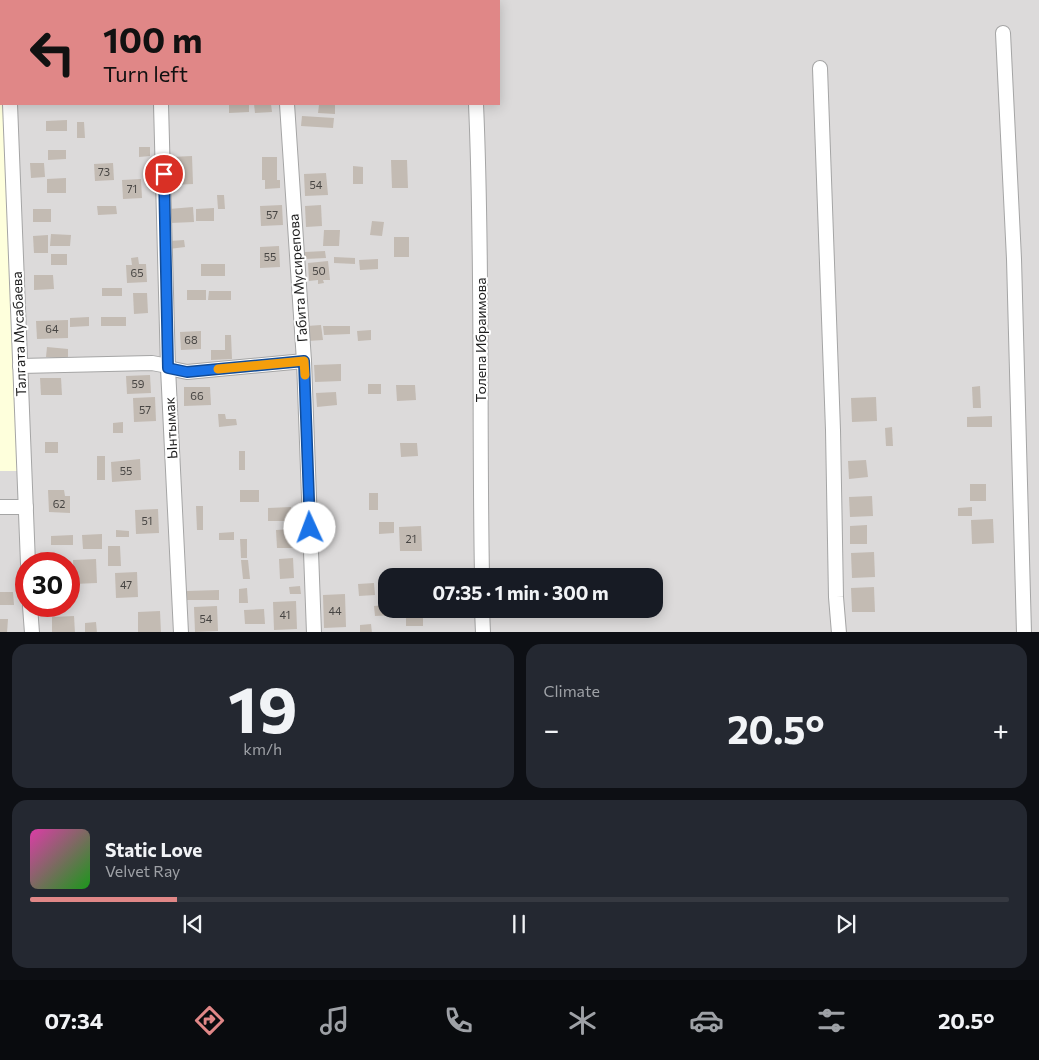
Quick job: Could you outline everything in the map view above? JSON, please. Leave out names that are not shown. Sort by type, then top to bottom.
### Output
[{"type":"street","points":[[1003,33],[1014,258],[1024,632]]},
{"type":"street","points":[[820,68],[834,430],[836,597],[839,632]]},
{"type":"street","name":"Талгата Мусабаева","points":[[10,105],[6,158],[20,366],[28,552]]},
{"type":"street","name":"Ынтымак","points":[[161,105],[168,367],[181,632]]},
{"type":"street","name":"Габита Мусирепова","points":[[287,105],[304,361],[314,632]]},
{"type":"street","name":"Толепа Ибраимова","points":[[476,105],[480,181],[482,568]]},
{"type":"street","points":[[20,366],[152,362],[187,372],[304,361]]},
{"type":"street","points":[[0,506],[26,507]]},
{"type":"street","points":[[31,617],[32,632]]},
{"type":"street","points":[[482,618],[483,632]]},
{"type":"shaded area","points":[[500,0],[1039,0],[1039,632],[0,632],[0,105],[500,105]]},
{"type":"shaded area","points":[[0,105],[6,105],[20,471],[0,471]]},
{"type":"building","points":[[229,105],[249,105],[249,112],[229,113]]},
{"type":"building","points":[[254,105],[271,105],[272,112],[255,113]]},
{"type":"building","points":[[319,105],[335,105],[335,114],[318,113]]},
{"type":"building","points":[[302,116],[334,118],[333,128],[301,126]]},
{"type":"building","points":[[67,120],[67,131],[46,131],[46,121]]},
{"type":"building","points":[[77,122],[84,122],[85,138],[77,138]]},
{"type":"building","points":[[139,147],[150,147],[150,156],[139,157]]},
{"type":"building","points":[[48,150],[66,150],[66,159],[48,160]]},
{"type":"building","points":[[192,156],[193,184],[172,185],[171,157]]},
{"type":"building","points":[[262,157],[277,157],[277,180],[280,180],[280,188],[265,189],[265,180],[262,180]]},
{"type":"building","points":[[391,160],[407,160],[408,188],[392,188]]},
{"type":"building","points":[[30,163],[44,163],[45,177],[31,178]]},
{"type":"building","points":[[113,163],[114,180],[95,181],[94,164]]},
{"type":"building","points":[[353,166],[363,167],[363,184],[353,184]]},
{"type":"building","points":[[326,173],[328,195],[305,196],[304,174]]},
{"type":"building","points":[[66,178],[66,193],[47,193],[47,179]]},
{"type":"building","points":[[141,179],[142,198],[123,199],[122,180]]},
{"type":"building","points":[[217,195],[224,195],[225,209],[218,209]]},
{"type":"building","points":[[282,205],[283,225],[261,226],[260,206]]},
{"type":"building","points":[[321,205],[322,226],[306,227],[305,206]]},
{"type":"building","points":[[97,206],[116,206],[117,214],[98,215]]},
{"type":"building","points":[[193,207],[194,222],[170,223],[169,209]]},
{"type":"building","points":[[214,208],[214,221],[196,221],[196,209]]},
{"type":"building","points":[[33,209],[51,209],[51,222],[33,222]]},
{"type":"building","points":[[372,221],[384,222],[382,236],[370,235]]},
{"type":"building","points":[[324,230],[340,230],[339,246],[323,246]]},
{"type":"building","points":[[51,234],[71,235],[70,246],[50,246]]},
{"type":"building","points":[[48,235],[48,253],[34,253],[33,236]]},
{"type":"building","points":[[394,237],[409,237],[409,257],[394,257]]},
{"type":"building","points":[[184,240],[185,247],[169,249],[169,241]]},
{"type":"building","points":[[279,246],[280,267],[260,268],[260,247]]},
{"type":"building","points":[[325,251],[326,258],[305,259],[305,252]]},
{"type":"building","points":[[51,254],[67,254],[67,265],[51,265]]},
{"type":"building","points":[[138,257],[139,264],[146,264],[147,282],[127,283],[126,265],[132,265],[131,258]]},
{"type":"building","points":[[334,257],[355,258],[355,264],[334,263]]},
{"type":"building","points":[[378,259],[378,269],[360,270],[359,260]]},
{"type":"building","points":[[328,261],[330,280],[323,280],[324,283],[318,284],[318,280],[309,281],[308,263]]},
{"type":"building","points":[[201,264],[225,264],[225,276],[201,276]]},
{"type":"building","points":[[34,275],[53,275],[54,289],[34,290]]},
{"type":"building","points":[[102,288],[122,288],[122,296],[102,296]]},
{"type":"building","points":[[187,290],[206,290],[206,300],[187,300]]},
{"type":"building","points":[[209,291],[231,291],[231,300],[208,300]]},
{"type":"building","points":[[133,293],[147,293],[148,313],[134,314]]},
{"type":"building","points":[[89,317],[89,326],[70,327],[70,318]]},
{"type":"building","points":[[101,317],[126,317],[126,326],[101,326]]},
{"type":"building","points":[[68,320],[68,338],[37,339],[36,321]]},
{"type":"building","points":[[321,325],[323,340],[308,341],[307,326]]},
{"type":"building","points":[[323,326],[350,326],[350,334],[324,335]]},
{"type":"building","points":[[371,330],[371,340],[358,341],[357,331]]},
{"type":"building","points":[[201,331],[201,349],[181,350],[180,332]]},
{"type":"building","points":[[225,335],[231,335],[232,359],[211,360],[211,350],[225,350]]},
{"type":"building","points":[[47,347],[68,349],[68,359],[46,357]]},
{"type":"building","points":[[341,364],[341,381],[315,382],[314,365]]},
{"type":"building","points":[[150,375],[151,393],[127,394],[126,376]]},
{"type":"building","points":[[40,378],[61,378],[62,395],[41,395]]},
{"type":"building","points":[[368,384],[381,384],[381,394],[368,394]]},
{"type":"building","points":[[396,385],[415,385],[416,400],[397,401]]},
{"type":"building","points":[[980,386],[981,408],[973,408],[972,387]]},
{"type":"building","points":[[184,387],[210,387],[211,405],[184,406]]},
{"type":"building","points":[[336,392],[337,405],[317,407],[316,393]]},
{"type":"building","points":[[155,397],[156,421],[134,422],[133,398]]},
{"type":"building","points":[[876,397],[877,421],[852,422],[851,398]]},
{"type":"building","points":[[218,414],[225,414],[226,419],[236,419],[237,425],[219,427]]},
{"type":"building","points":[[992,416],[992,427],[967,427],[967,417]]},
{"type":"building","points":[[123,422],[123,433],[113,433],[113,423]]},
{"type":"building","points":[[892,427],[893,446],[886,446],[885,428]]},
{"type":"building","points":[[45,442],[58,442],[58,453],[45,453]]},
{"type":"building","points":[[400,443],[417,443],[418,456],[401,457]]},
{"type":"building","points":[[239,451],[245,451],[245,470],[239,470]]},
{"type":"building","points":[[97,456],[105,456],[105,480],[97,480]]},
{"type":"building","points":[[140,459],[141,480],[112,482],[111,462]]},
{"type":"building","points":[[866,460],[868,477],[849,479],[848,461]]},
{"type":"building","points":[[970,484],[986,484],[986,501],[970,501]]},
{"type":"building","points":[[48,490],[64,490],[65,496],[70,496],[70,513],[49,512]]},
{"type":"building","points":[[240,490],[259,490],[259,502],[240,502]]},
{"type":"building","points":[[369,493],[378,493],[378,510],[369,510]]},
{"type":"building","points":[[872,496],[873,516],[850,517],[849,497]]},
{"type":"building","points":[[196,506],[203,506],[203,530],[197,530]]},
{"type":"building","points":[[291,507],[291,521],[268,521],[268,508]]},
{"type":"building","points":[[972,507],[972,516],[958,516],[958,508]]},
{"type":"building","points":[[158,509],[159,533],[136,534],[135,510]]},
{"type":"building","points":[[993,519],[994,543],[972,544],[971,520]]},
{"type":"building","points":[[379,522],[394,522],[394,533],[379,534]]},
{"type":"building","points":[[867,525],[867,544],[850,544],[850,526]]},
{"type":"building","points":[[421,526],[422,551],[400,551],[399,527]]},
{"type":"building","points":[[292,529],[293,548],[277,548],[276,530]]},
{"type":"building","points":[[116,530],[129,531],[129,537],[116,537]]},
{"type":"building","points":[[234,532],[234,540],[219,540],[219,533]]},
{"type":"building","points":[[102,534],[102,549],[83,549],[82,535]]},
{"type":"building","points":[[73,535],[73,545],[51,545],[51,536]]},
{"type":"building","points":[[240,539],[247,539],[247,558],[241,558]]},
{"type":"building","points":[[108,546],[120,546],[121,566],[108,566]]},
{"type":"building","points":[[874,552],[875,577],[852,578],[851,553]]},
{"type":"building","points":[[293,558],[294,578],[280,579],[279,559]]},
{"type":"building","points":[[96,559],[97,583],[80,584],[80,560]]},
{"type":"building","points":[[241,560],[248,560],[250,579],[243,579]]},
{"type":"building","points":[[137,572],[138,597],[116,598],[115,573]]},
{"type":"building","points":[[374,583],[375,595],[359,596],[358,584]]},
{"type":"building","points":[[300,586],[301,594],[290,594],[289,587]]},
{"type":"building","points":[[874,587],[875,612],[852,612],[851,588]]},
{"type":"building","points":[[247,588],[248,603],[239,603],[239,589]]},
{"type":"building","points":[[219,590],[219,600],[187,600],[187,591]]},
{"type":"building","points":[[0,592],[13,592],[14,605],[0,605]]},
{"type":"building","points":[[345,594],[346,627],[324,628],[323,595]]},
{"type":"building","points":[[296,601],[297,629],[274,630],[273,602]]},
{"type":"building","points":[[217,606],[218,631],[195,632],[194,607]]},
{"type":"building","points":[[374,606],[378,606],[378,616],[375,616]]},
{"type":"building","points":[[264,609],[265,624],[245,624],[244,610]]},
{"type":"building","points":[[160,611],[161,632],[138,632],[138,612]]},
{"type":"building","points":[[52,617],[74,617],[75,632],[52,632]]},
{"type":"building","points":[[406,618],[423,618],[423,626],[406,626]]},
{"type":"building","points":[[0,619],[8,619],[7,632],[0,632]]},
{"type":"building","points":[[96,622],[97,632],[85,632],[85,623]]},
{"type":"building","points":[[371,624],[372,632],[360,632],[360,625]]},
{"type":"slow traffic","points":[[218,369],[304,361],[305,375]]},
{"type":"route","points":[[164,174],[168,368],[187,372],[304,361],[310,528]]}]
